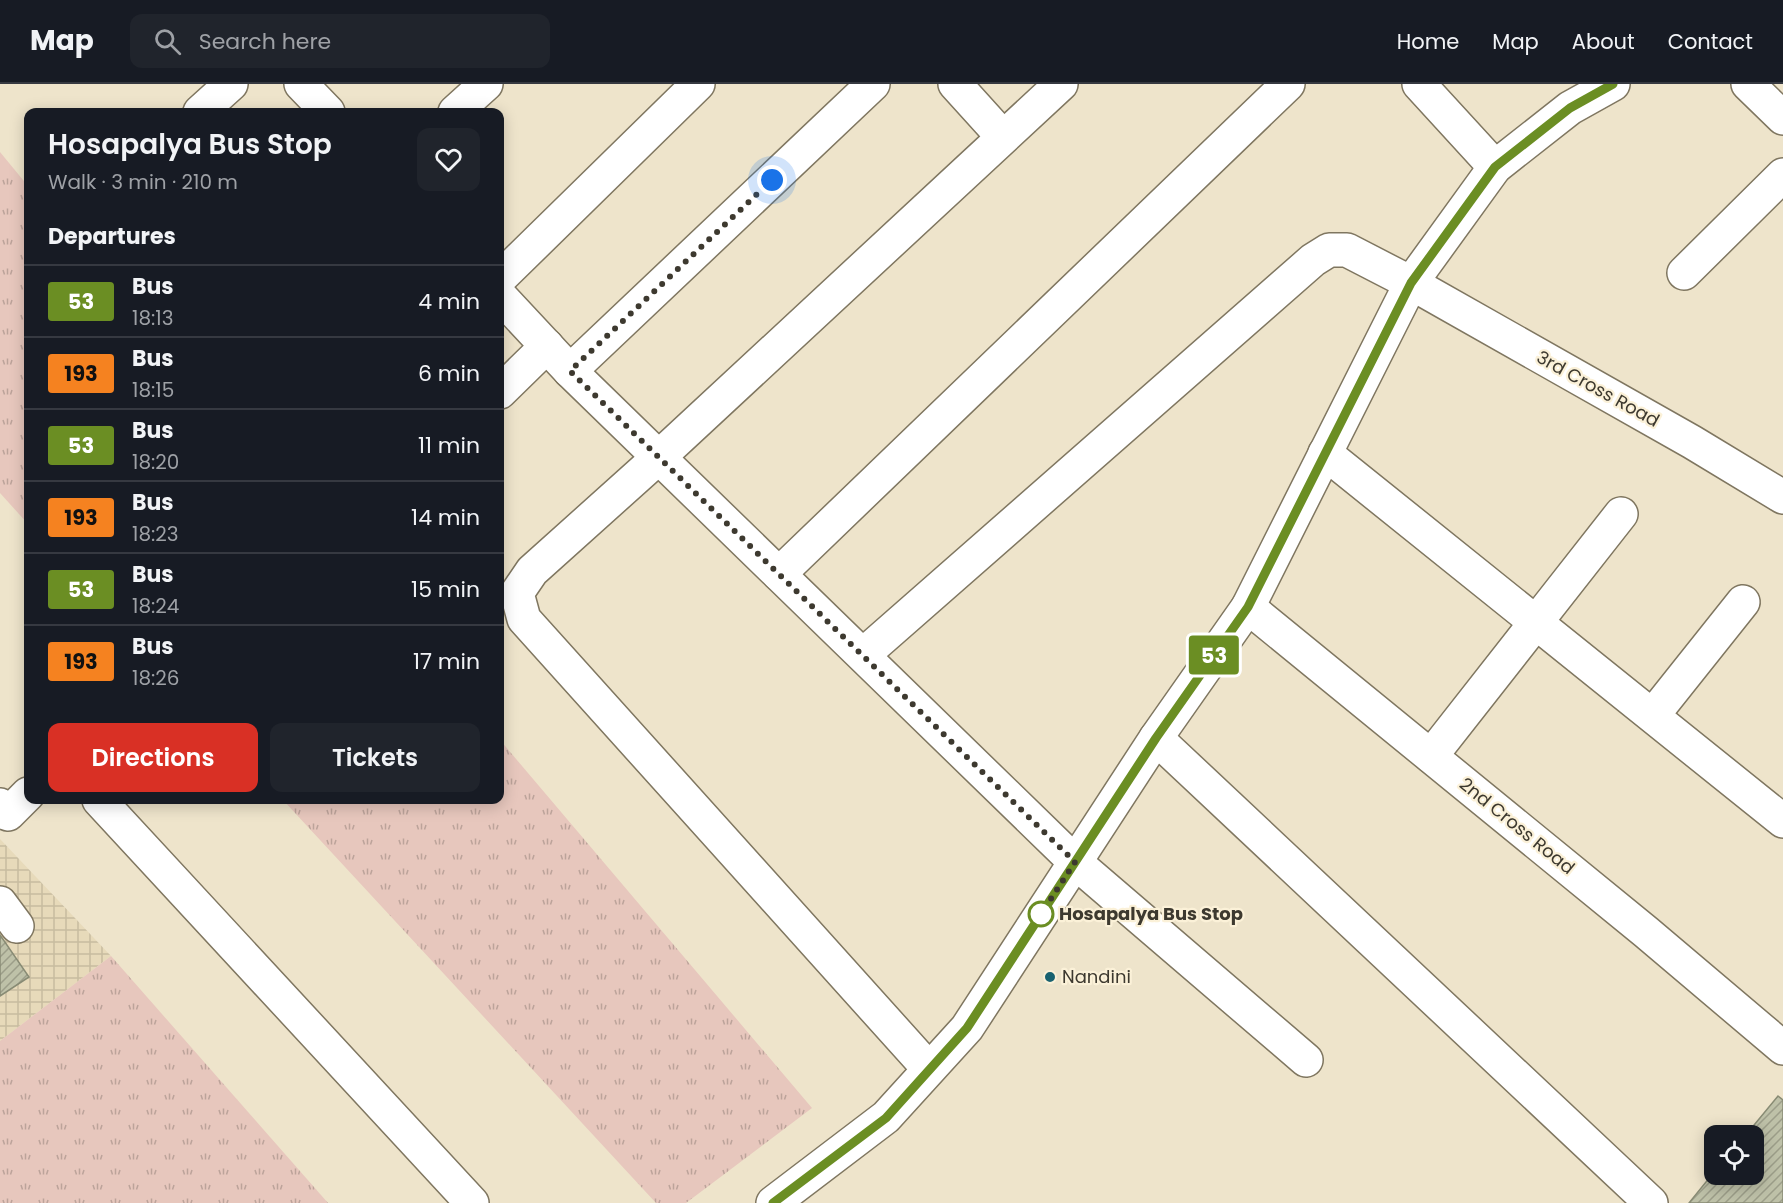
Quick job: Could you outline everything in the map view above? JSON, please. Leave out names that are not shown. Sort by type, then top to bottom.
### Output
[{"type":"street","points":[[204,108],[231,84]]},
{"type":"street","points":[[302,84],[324,108]]},
{"type":"street","points":[[459,108],[486,84]]},
{"type":"street","points":[[504,274],[698,84]]},
{"type":"street","points":[[570,371],[873,84]]},
{"type":"street","points":[[955,84],[1003,137]]},
{"type":"street","points":[[929,1069],[524,620],[517,593],[532,571],[659,457],[1061,84]]},
{"type":"street","points":[[779,574],[1288,84]]},
{"type":"street","points":[[1419,84],[1495,167]]},
{"type":"street","points":[[773,1203],[886,1118],[967,1028],[1156,738],[1248,607],[1411,283],[1495,167],[1570,108],[1613,84]]},
{"type":"street","points":[[1748,84],[1783,118]]},
{"type":"street","points":[[1684,273],[1783,175]]},
{"type":"street","name":"3rd Cross Road","points":[[863,655],[1313,260],[1329,250],[1347,250],[1411,283],[1692,442],[1783,497]]},
{"type":"street","points":[[504,300],[570,371],[1075,862],[1306,1060]]},
{"type":"street","points":[[504,388],[547,346]]},
{"type":"street","points":[[1325,453],[1781,816]]},
{"type":"street","points":[[1431,756],[1621,514]]},
{"type":"street","points":[[1653,716],[1743,602]]},
{"type":"street","name":"2nd Cross Road","points":[[1248,607],[1638,925],[1783,1047]]},
{"type":"street","points":[[1156,738],[1651,1203]]},
{"type":"street","points":[[0,805],[8,814],[24,798]]},
{"type":"street","points":[[103,804],[472,1203]]},
{"type":"shaded area","points":[[0,839],[111,956],[0,1041]]},
{"type":"green space","points":[[0,152],[24,181],[24,520],[0,493]]},
{"type":"green space","points":[[504,745],[812,1108],[686,1203],[656,1203],[287,804],[504,804]]},
{"type":"green space","points":[[111,956],[328,1203],[0,1203],[0,1041]]},
{"type":"building","points":[[0,935],[29,977],[0,996]]},
{"type":"building","points":[[1778,1096],[1783,1100],[1783,1203],[1689,1203],[1704,1184],[1764,1185],[1764,1125],[1754,1125]]},
{"type":"bus line","name":"53","points":[[773,1203],[886,1118],[967,1028],[1156,738],[1248,607],[1411,283],[1495,167],[1570,108],[1613,84]]},
{"type":"place","name":"Hosapalya Bus Stop","points":[[1041,914]]},
{"type":"place","name":"Nandini","points":[[1050,977]]},
{"type":"route","points":[[772,180],[570,371],[1075,862],[1039,917],[1041,914]]}]
